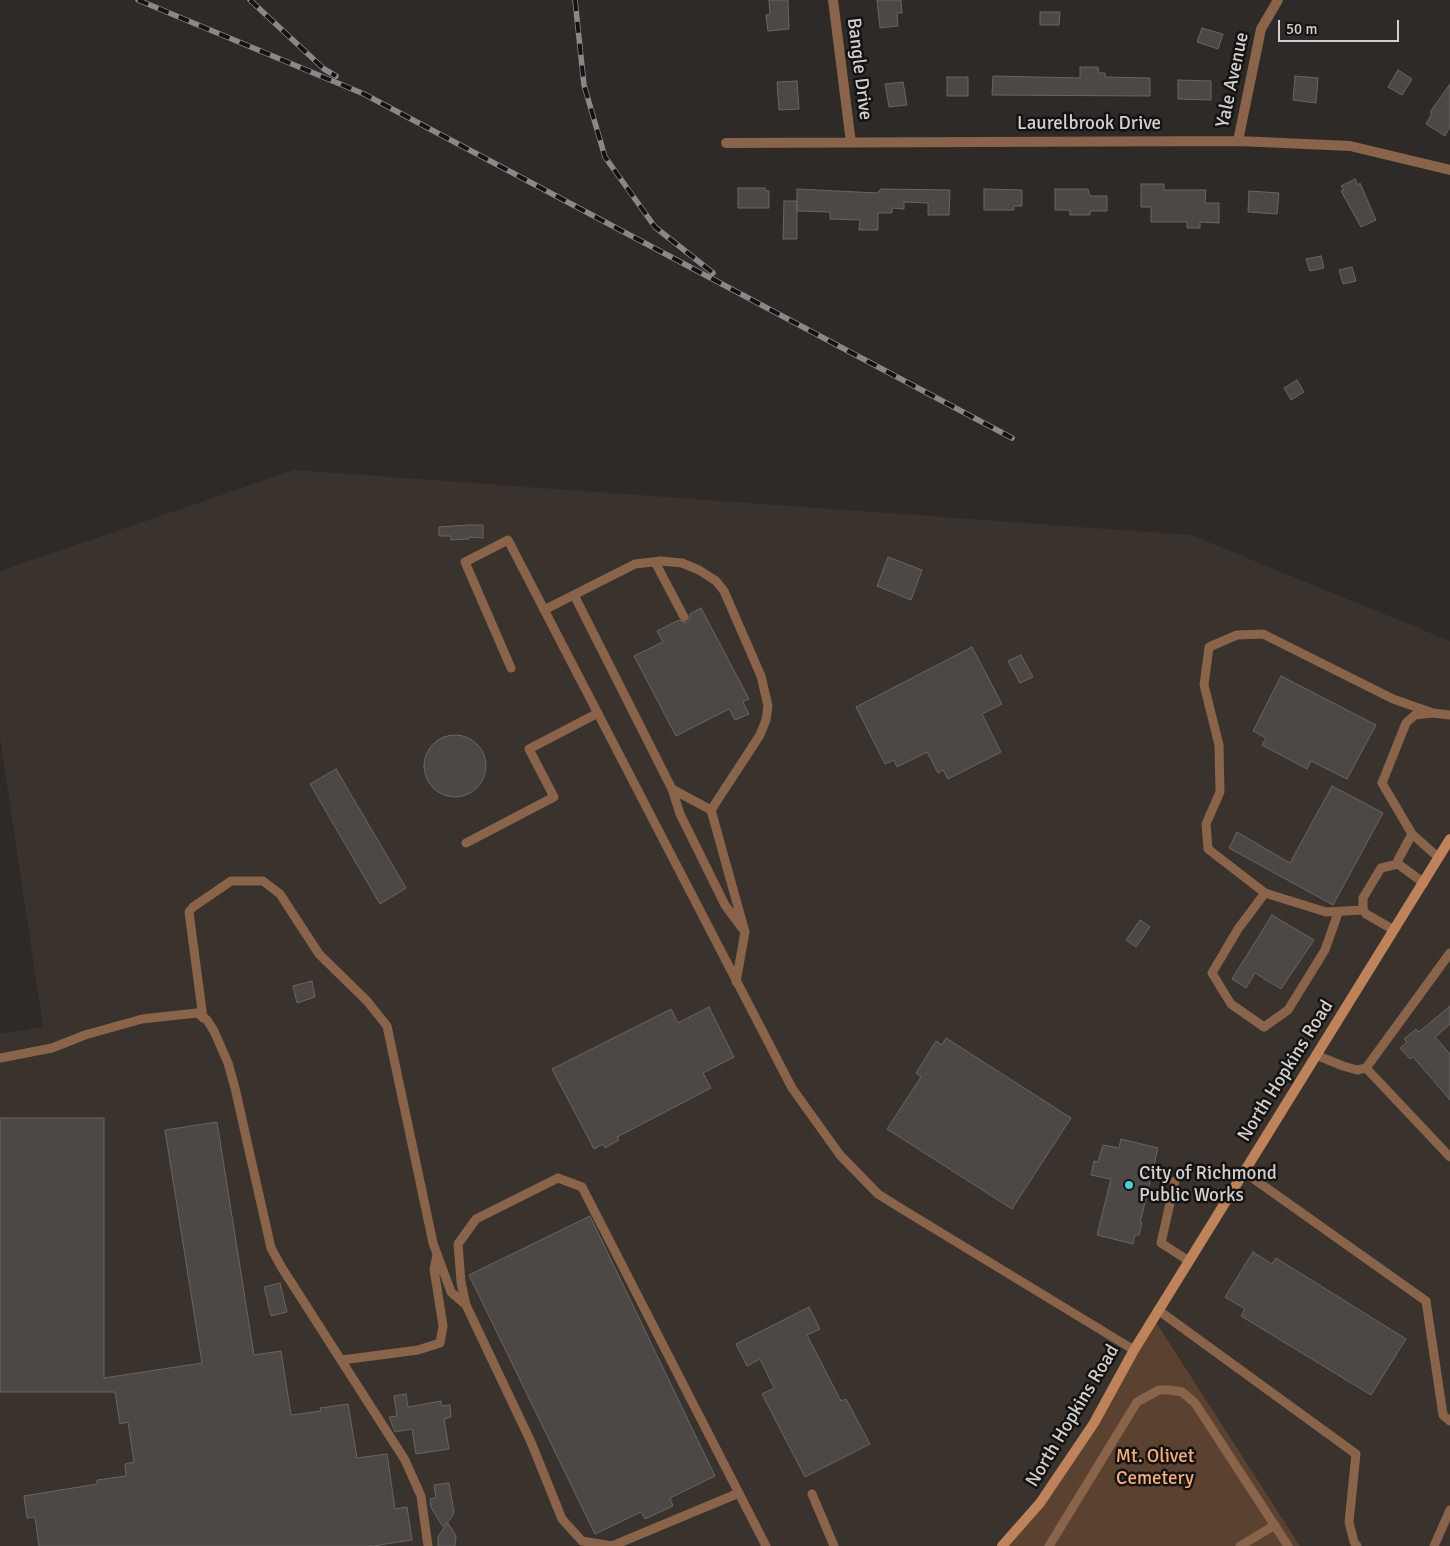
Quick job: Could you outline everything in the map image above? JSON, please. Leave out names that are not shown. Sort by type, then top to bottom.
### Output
[{"type":"main road","name":"North Hopkins Road","points":[[1002,1546],[1040,1503],[1094,1423],[1158,1310],[1448,846]]},
{"type":"street","name":"Bangle Drive","points":[[833,0],[851,143]]},
{"type":"street","name":"Yale Avenue","points":[[1238,141],[1261,29],[1278,0]]},
{"type":"street","name":"Laurelbrook Drive","points":[[726,143],[1238,141],[1350,146],[1450,170]]},
{"type":"lane","points":[[511,668],[465,562],[508,540],[798,1099],[840,1155],[860,1178],[902,1210],[1134,1350]]},
{"type":"lane","points":[[655,562],[684,617]]},
{"type":"lane","points":[[544,610],[634,564],[655,562],[682,563],[699,570],[716,581],[724,591],[766,691],[768,706],[766,720],[760,735],[711,810]]},
{"type":"lane","points":[[574,595],[672,789],[680,814],[725,905],[745,932]]},
{"type":"lane","points":[[1363,910],[1338,913],[1326,912],[1265,893],[1208,849],[1206,824],[1220,792],[1218,745],[1204,685],[1209,647],[1237,635],[1263,634],[1393,699],[1433,713],[1450,715]]},
{"type":"lane","points":[[466,843],[554,797],[529,749],[598,713]]},
{"type":"lane","points":[[1433,713],[1415,715],[1406,723],[1382,782],[1412,834],[1439,858]]},
{"type":"lane","points":[[672,789],[711,810],[745,932],[736,982]]},
{"type":"lane","points":[[1398,864],[1398,860],[1412,834]]},
{"type":"lane","points":[[1394,930],[1366,914],[1363,910],[1363,898],[1381,868],[1398,864],[1424,883]]},
{"type":"lane","points":[[203,1018],[189,912],[193,907],[231,881],[263,881],[280,894],[319,954],[367,1000],[387,1026],[433,1243],[451,1292],[466,1305]]},
{"type":"lane","points":[[1265,893],[1238,929],[1212,973],[1231,1004],[1264,1027],[1288,1010],[1325,950],[1338,913]]},
{"type":"lane","points":[[1316,1055],[1357,1070],[1366,1068],[1448,959]]},
{"type":"lane","points":[[0,1058],[52,1048],[85,1035],[142,1019],[197,1013],[203,1018],[214,1031],[235,1088],[271,1248],[405,1460],[421,1496],[428,1546]]},
{"type":"lane","points":[[1366,1068],[1450,1157]]},
{"type":"lane","points":[[1244,1172],[1426,1301],[1443,1415],[1450,1421]]},
{"type":"lane","points":[[739,1493],[612,1546],[582,1541],[562,1519],[532,1442],[466,1305],[461,1282],[458,1244],[476,1219],[558,1178],[582,1187],[739,1493],[766,1546]]},
{"type":"lane","points":[[1175,1181],[1161,1243],[1189,1261]]},
{"type":"lane","points":[[342,1360],[418,1350],[440,1343],[443,1326],[434,1269],[437,1255]]},
{"type":"lane","points":[[1158,1310],[1356,1454],[1349,1522],[1354,1542],[1357,1546]]},
{"type":"lane","points":[[1048,1546],[1137,1402],[1159,1390],[1182,1392],[1195,1403],[1288,1546]]},
{"type":"lane","points":[[812,1494],[834,1546]]},
{"type":"lane","points":[[1434,1546],[1450,1510]]},
{"type":"lane","points":[[1240,1546],[1275,1525]]},
{"type":"shaded area","points":[[294,470],[1191,535],[1450,641],[1450,1546],[1300,1546],[1154,1319],[1081,1437],[1039,1497],[997,1546],[0,1546],[0,1034],[43,1027],[0,738],[0,571]]},
{"type":"green space","name":"Mt. Olivet Cemetery","points":[[1154,1319],[1300,1546],[997,1546],[1039,1497],[1081,1437]]},
{"type":"building","points":[[769,0],[788,0],[789,29],[768,31],[766,15],[770,14]]},
{"type":"building","points":[[877,0],[901,0],[902,13],[897,13],[898,26],[880,28]]},
{"type":"building","points":[[1040,12],[1060,12],[1059,25],[1040,25]]},
{"type":"building","points":[[1202,28],[1223,34],[1218,49],[1197,42]]},
{"type":"building","points":[[1080,67],[1098,67],[1099,73],[1105,73],[1105,77],[1150,78],[1150,96],[992,95],[993,76],[1080,78]]},
{"type":"building","points":[[1398,70],[1412,79],[1402,95],[1388,87]]},
{"type":"building","points":[[1295,76],[1318,78],[1316,103],[1293,100]]},
{"type":"building","points":[[947,77],[968,77],[968,96],[947,96]]},
{"type":"building","points":[[1178,80],[1211,81],[1211,100],[1178,99]]},
{"type":"building","points":[[797,81],[799,109],[779,110],[777,82]]},
{"type":"building","points":[[903,82],[907,105],[889,107],[885,84]]},
{"type":"building","points":[[1450,84],[1450,127],[1445,136],[1426,124],[1432,113],[1430,112]]},
{"type":"building","points":[[1355,179],[1358,185],[1360,183],[1376,220],[1361,227],[1341,191],[1344,190],[1341,186]]},
{"type":"building","points":[[1141,184],[1164,184],[1164,190],[1206,190],[1205,203],[1219,203],[1219,223],[1200,222],[1200,228],[1187,228],[1187,222],[1151,222],[1151,207],[1141,207]]},
{"type":"building","points":[[738,188],[765,188],[765,190],[769,191],[769,208],[738,208]]},
{"type":"building","points":[[797,189],[877,193],[881,189],[950,190],[949,215],[928,215],[928,203],[904,202],[904,209],[892,208],[892,213],[878,213],[878,230],[859,230],[860,220],[830,219],[830,212],[797,211]]},
{"type":"building","points":[[984,189],[1022,190],[1022,206],[1014,206],[1014,210],[984,210]]},
{"type":"building","points":[[1055,189],[1088,189],[1090,196],[1107,196],[1107,211],[1090,211],[1090,215],[1070,215],[1070,210],[1055,210]]},
{"type":"building","points":[[1249,191],[1279,193],[1277,214],[1248,212]]},
{"type":"building","points":[[784,201],[797,201],[797,239],[783,239]]},
{"type":"building","points":[[1321,256],[1324,268],[1310,271],[1306,259]]},
{"type":"building","points":[[1352,267],[1356,281],[1343,284],[1339,270]]},
{"type":"building","points":[[1297,380],[1304,392],[1291,400],[1284,388]]},
{"type":"building","points":[[483,525],[483,538],[469,537],[469,539],[451,540],[451,536],[439,536],[439,527]]},
{"type":"building","points":[[888,557],[922,570],[911,600],[877,586]]},
{"type":"building","points":[[701,608],[749,699],[743,702],[749,714],[735,720],[729,709],[676,736],[634,656],[663,642],[657,631],[679,620],[686,623],[689,620],[690,614]]},
{"type":"building","points":[[972,647],[1002,704],[982,714],[1001,752],[948,779],[943,770],[938,773],[927,752],[897,767],[894,760],[885,764],[856,707]]},
{"type":"building","points":[[1021,655],[1033,677],[1020,683],[1008,661]]},
{"type":"building","points":[[1281,676],[1376,725],[1347,779],[1311,761],[1307,769],[1262,745],[1266,738],[1253,731]]},
{"type":"building","points":[[455,735],[472,740],[477,744],[481,749],[486,766],[481,783],[477,788],[472,792],[455,797],[438,792],[433,788],[429,783],[424,766],[429,749],[433,744],[438,740]]},
{"type":"building","points":[[336,769],[406,888],[380,904],[310,784]]},
{"type":"building","points":[[1332,786],[1383,813],[1333,905],[1229,848],[1237,832],[1290,863]]},
{"type":"building","points":[[1272,915],[1314,940],[1281,989],[1255,973],[1246,988],[1232,979]]},
{"type":"building","points":[[1140,920],[1150,927],[1136,947],[1126,940]]},
{"type":"building","points":[[312,981],[315,997],[297,1003],[293,986]]},
{"type":"building","points":[[1450,1006],[1450,1024],[1435,1037],[1450,1054],[1450,1100],[1413,1057],[1410,1059],[1400,1048],[1407,1042],[1404,1039],[1416,1029],[1419,1032]]},
{"type":"building","points":[[709,1007],[734,1057],[703,1073],[711,1088],[617,1137],[619,1140],[605,1148],[603,1144],[594,1149],[552,1069],[671,1009],[678,1023]]},
{"type":"building","points":[[946,1038],[1071,1118],[1012,1209],[887,1129],[921,1077],[916,1073],[936,1041],[942,1045]]},
{"type":"building","points":[[0,1118],[104,1118],[104,1378],[202,1363],[165,1130],[217,1122],[254,1355],[281,1351],[291,1415],[321,1411],[320,1408],[348,1404],[357,1458],[387,1454],[395,1509],[407,1507],[412,1540],[373,1546],[39,1546],[35,1517],[27,1518],[24,1496],[97,1484],[97,1480],[126,1476],[125,1464],[134,1462],[128,1422],[120,1424],[115,1392],[0,1392]]},
{"type":"building","name":"City of Richmond Public Works","points":[[1121,1139],[1158,1148],[1140,1223],[1142,1223],[1139,1235],[1135,1235],[1133,1244],[1097,1235],[1111,1179],[1091,1175],[1094,1161],[1098,1162],[1103,1145],[1119,1148]]},
{"type":"building","points":[[590,1216],[715,1476],[670,1498],[673,1506],[645,1519],[641,1512],[595,1534],[469,1275]]},
{"type":"building","points":[[1253,1252],[1272,1264],[1276,1258],[1406,1339],[1371,1395],[1241,1316],[1245,1309],[1225,1297]]},
{"type":"building","points":[[280,1283],[287,1312],[271,1316],[264,1287]]},
{"type":"building","points":[[809,1307],[820,1329],[807,1335],[841,1401],[846,1399],[870,1444],[805,1477],[762,1394],[774,1388],[760,1359],[747,1366],[736,1344]]},
{"type":"building","points":[[406,1394],[408,1407],[441,1401],[442,1406],[450,1405],[451,1417],[444,1419],[449,1449],[416,1454],[412,1429],[395,1432],[389,1417],[397,1416],[394,1396]]},
{"type":"building","points":[[449,1483],[454,1512],[443,1527],[431,1507],[430,1499],[436,1498],[434,1485]]},
{"type":"building","points":[[448,1523],[456,1536],[455,1546],[438,1546],[438,1536]]},
{"type":"railway","points":[[138,0],[364,94],[1012,438]]},
{"type":"railway","points":[[250,0],[324,69],[336,76]]},
{"type":"railway","points":[[575,0],[584,85],[605,157],[655,227],[713,273]]},
{"type":"place","name":"City of Richmond Public Works","points":[[1129,1185]]}]
